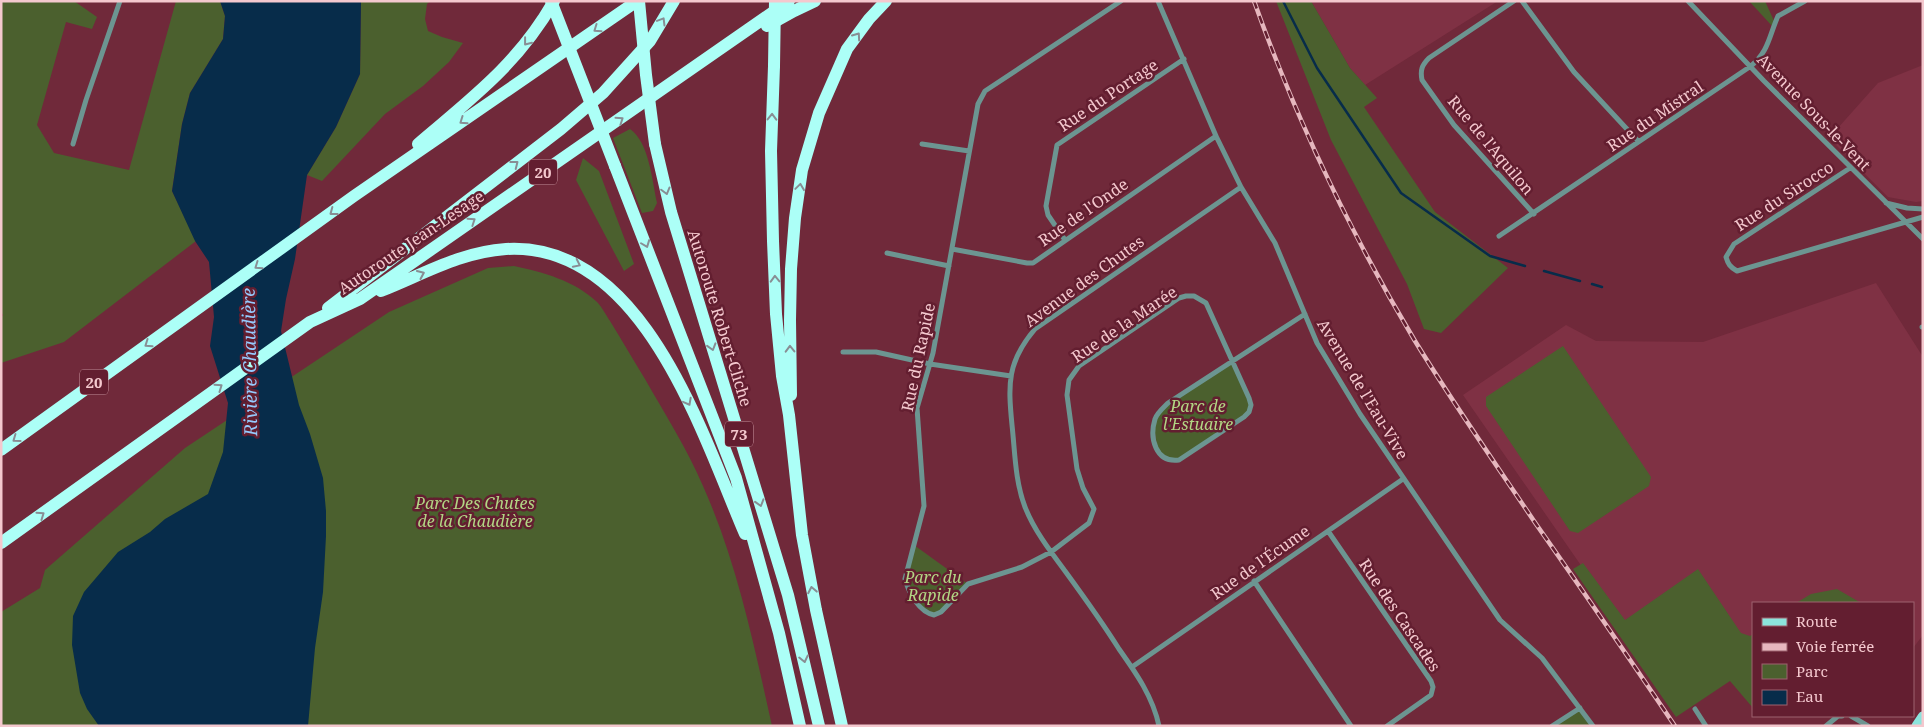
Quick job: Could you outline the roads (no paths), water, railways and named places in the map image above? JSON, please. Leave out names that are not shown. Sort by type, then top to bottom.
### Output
[{"type":"highway","points":[[552,1],[736,478],[751,530],[759,568]]},
{"type":"highway","points":[[354,196],[478,94],[505,69],[527,44],[552,1]]},
{"type":"highway","name":"20","points":[[1,450],[354,196],[638,1]]},
{"type":"highway","name":"Autoroute Robert-Cliche","points":[[638,1],[655,144],[671,212],[788,595],[819,726]]},
{"type":"highway","points":[[310,322],[561,129],[603,93],[650,41],[674,1]]},
{"type":"highway","points":[[775,1],[771,151],[776,314],[802,535],[816,610],[843,726]]},
{"type":"highway","name":"Autoroute Jean-Lesage","points":[[1,543],[310,322],[360,299],[727,46],[789,1]]},
{"type":"highway","points":[[727,46],[815,1]]},
{"type":"highway","points":[[789,415],[791,388],[791,269],[795,218],[802,170],[819,113],[848,49],[869,20],[886,1]]},
{"type":"highway","points":[[360,299],[450,261],[482,252],[507,249],[548,253],[566,259],[587,269],[626,302],[644,325],[666,360],[703,430],[759,568],[779,633],[800,726]]},
{"type":"main road","points":[[1917,726],[1923,717]]},
{"type":"street","points":[[73,144],[120,1]]},
{"type":"street","name":"Rue du Rapide","points":[[1051,552],[1022,568],[968,584],[942,612],[934,615],[923,610],[907,586],[905,579],[924,506],[916,414],[918,400],[930,364],[978,104],[985,91],[1121,1]]},
{"type":"street","name":"Avenue de l'Eau-Vive","points":[[1158,1],[1216,136],[1241,187],[1274,243],[1317,343],[1403,480],[1500,620],[1542,658],[1593,726]]},
{"type":"street","name":"Rue de l'Aquilon","points":[[1514,1],[1435,54],[1423,65],[1421,72],[1422,80],[1454,125],[1534,214]]},
{"type":"street","points":[[1522,1],[1565,61],[1638,142]]},
{"type":"street","name":"Avenue Sous-le-Vent","points":[[1688,1],[1850,168],[1923,239]]},
{"type":"street","name":"Rue du Mistral","points":[[1498,236],[1534,214],[1751,66],[1767,49],[1778,16],[1805,1]]},
{"type":"street","name":"Rue du Portage","points":[[1065,240],[1048,215],[1046,206],[1057,145],[1184,60]]},
{"type":"street","name":"Rue de l'Onde","points":[[952,249],[1032,263],[1216,136]]},
{"type":"street","points":[[922,144],[969,151]]},
{"type":"street","name":"Rue du Sirocco","points":[[1850,168],[1734,244],[1726,257],[1728,264],[1737,271],[1907,222]]},
{"type":"street","name":"Avenue des Chutes","points":[[1159,726],[1155,708],[1132,667],[1093,608],[1051,552],[1032,522],[1020,494],[1010,403],[1011,376],[1016,356],[1023,343],[1035,329],[1241,187]]},
{"type":"street","points":[[1886,203],[1907,208],[1923,209]]},
{"type":"street","points":[[1907,222],[1923,217]]},
{"type":"street","points":[[887,253],[949,266]]},
{"type":"street","name":"Rue de la Marée","points":[[1051,552],[1089,523],[1094,508],[1083,488],[1077,469],[1068,394],[1069,380],[1079,366],[1179,298],[1186,296],[1201,299],[1206,304],[1232,362]]},
{"type":"street","points":[[1232,362],[1249,398],[1251,404],[1249,412],[1244,418],[1179,460],[1171,461],[1164,459],[1158,452],[1154,438],[1155,418],[1160,410],[1168,403],[1305,314]]},
{"type":"street","points":[[843,352],[876,352],[930,364],[1011,376]]},
{"type":"street","name":"Rue de l'Écume","points":[[1132,667],[1403,480]]},
{"type":"street","name":"Rue des Cascades","points":[[1328,531],[1431,681],[1433,687],[1430,695],[1387,726]]},
{"type":"street","points":[[1254,581],[1351,726]]},
{"type":"street","points":[[1552,726],[1580,708]]},
{"type":"street","points":[[1695,709],[1706,726]]},
{"type":"street","points":[[1826,726],[1837,717]]},
{"type":"street","points":[[1852,717],[1868,726]]},
{"type":"water","name":"Rivière Chaudière","points":[[220,1],[361,1],[360,74],[336,127],[307,175],[295,259],[281,331],[299,405],[323,478],[326,511],[323,592],[315,648],[308,726],[99,726],[87,709],[80,693],[72,645],[73,616],[84,592],[118,552],[150,532],[165,519],[208,494],[223,452],[228,403],[210,346],[214,317],[209,262],[195,241],[172,191],[182,124],[190,93],[223,39],[225,16]]},
{"type":"waterway","points":[[1283,1],[1317,68],[1401,193],[1490,256],[1525,266]]},
{"type":"waterway","points":[[1544,271],[1580,281]]},
{"type":"waterway","points":[[1592,284],[1602,287]]},
{"type":"railway","points":[[1254,1],[1288,89],[1326,175],[1391,301],[1474,433],[1675,726]]},
{"type":"park label","name":"Parc de l'Estuaire","points":[[1198,415]]},
{"type":"park label","name":"Parc Des Chutes de la Chaudière","points":[[475,512]]},
{"type":"park label","name":"Parc du Rapide","points":[[933,586]]}]
